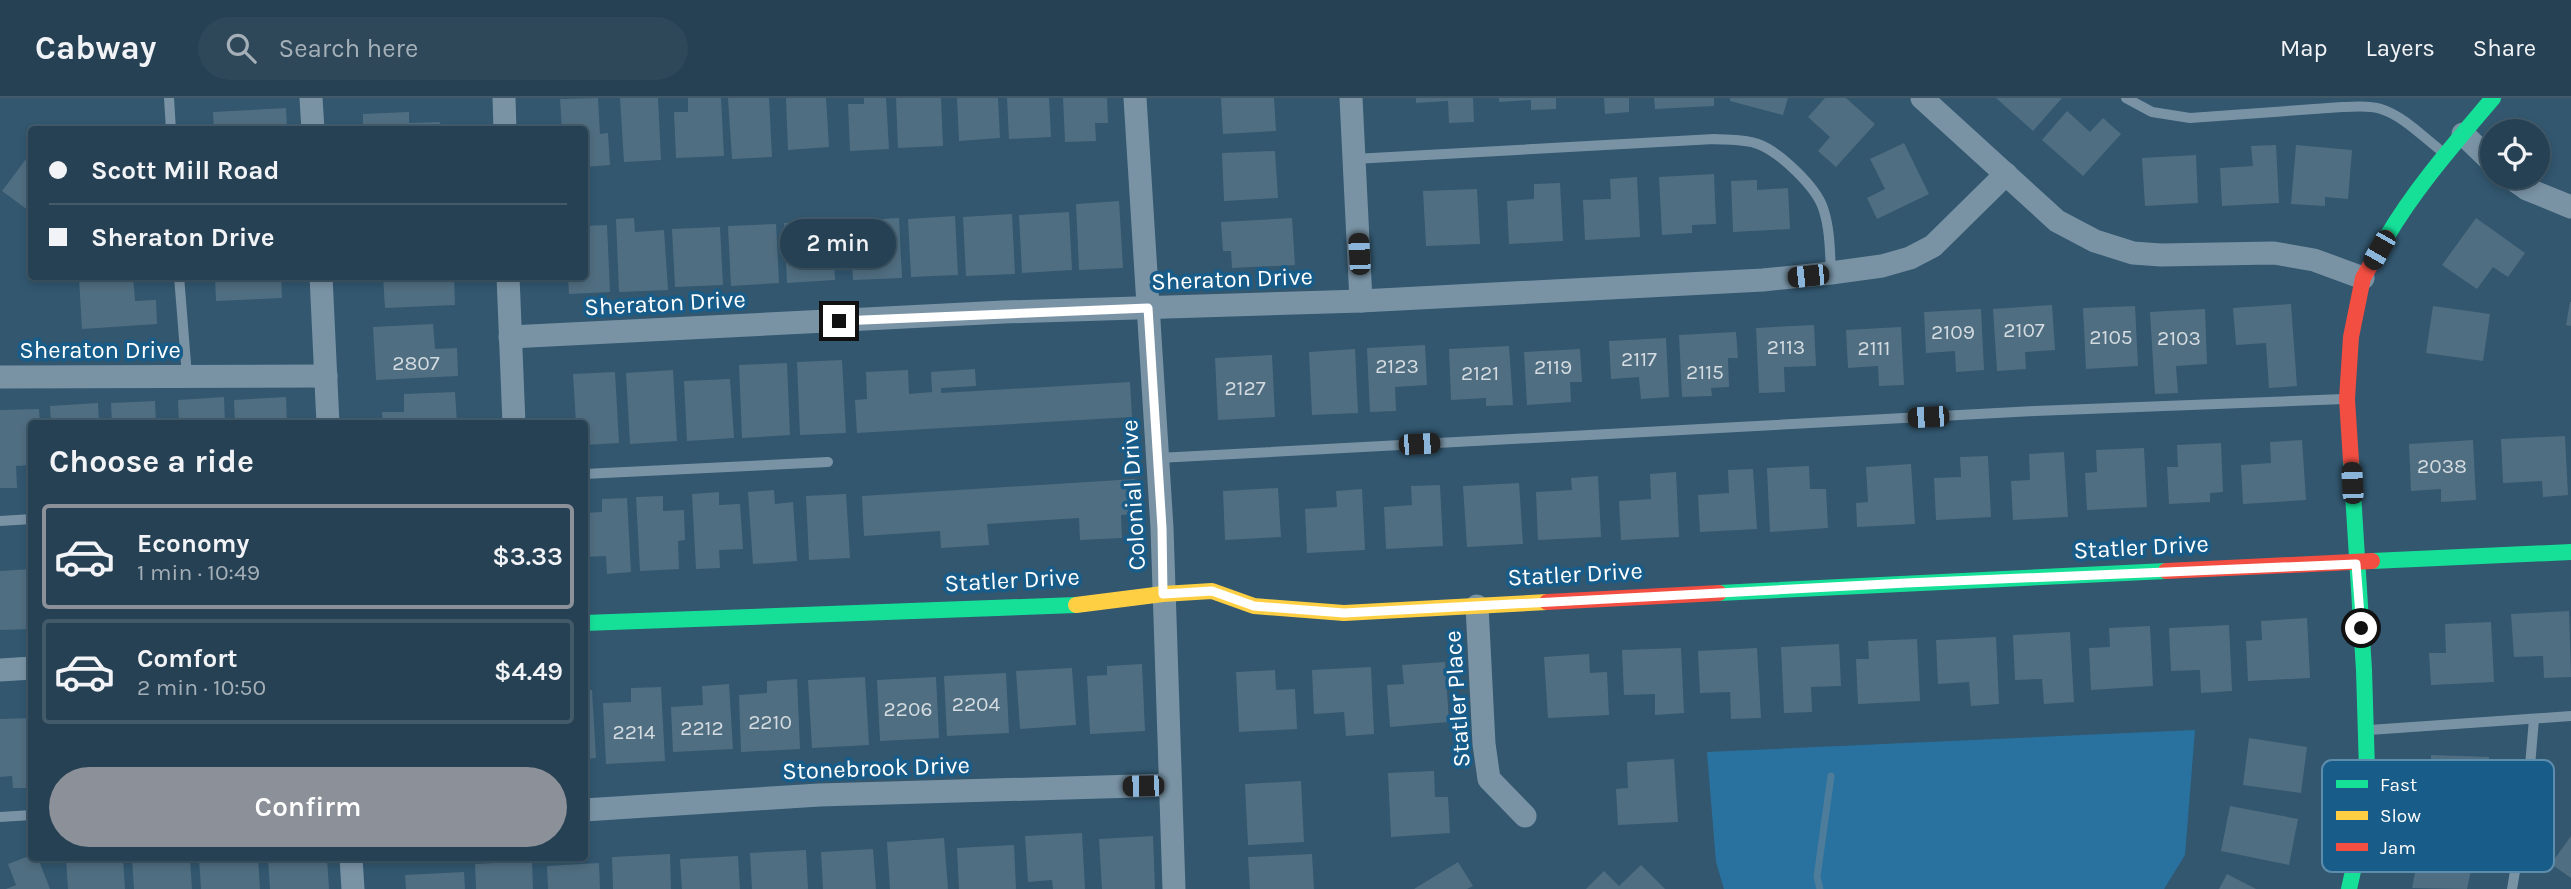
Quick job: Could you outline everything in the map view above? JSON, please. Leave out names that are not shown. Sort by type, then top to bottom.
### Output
[{"type":"street","points":[[311,98],[313,126]]},
{"type":"street","points":[[504,98],[505,126]]},
{"type":"street","name":"Colonial Drive","points":[[1135,98],[1158,458],[1174,889]]},
{"type":"street","points":[[1351,98],[1362,301]]},
{"type":"street","points":[[1922,98],[2057,221],[2095,241],[2133,253],[2161,255],[2274,253],[2314,260],[2363,278]]},
{"type":"street","points":[[2367,760],[2347,399],[2351,337],[2363,278],[2400,214],[2445,154],[2493,98]]},
{"type":"street","points":[[2463,134],[2480,150]]},
{"type":"street","name":"Sheraton Drive","points":[[510,337],[1004,312],[1362,301],[1831,274],[1882,266],[1910,258],[1933,246],[2006,174]]},
{"type":"street","points":[[2527,189],[2571,207]]},
{"type":"street","points":[[321,280],[328,420]]},
{"type":"street","points":[[508,280],[514,420]]},
{"type":"street","name":"Sheraton Drive","points":[[0,377],[326,376]]},
{"type":"street","name":"Statler Drive","points":[[588,623],[1068,606],[1212,591],[1254,606],[1344,613],[2571,552]]},
{"type":"street","name":"Statler Place","points":[[1477,606],[1489,779],[1525,816]]},
{"type":"street","points":[[0,670],[28,668]]},
{"type":"street","name":"Stonebrook Drive","points":[[588,810],[819,795],[1170,785]]},
{"type":"street","points":[[351,861],[353,889]]},
{"type":"lane","points":[[169,98],[171,126]]},
{"type":"lane","points":[[2126,98],[2152,112],[2190,118],[2364,106],[2394,115],[2445,154]]},
{"type":"lane","points":[[1354,159],[1714,139],[1758,144],[1793,169],[1820,199],[1827,224],[1831,274]]},
{"type":"lane","points":[[179,280],[187,376]]},
{"type":"lane","points":[[1158,458],[2049,410],[2347,399]]},
{"type":"lane","points":[[588,474],[828,462]]},
{"type":"lane","points":[[0,521],[28,519]]},
{"type":"lane","points":[[2366,730],[2571,716]]},
{"type":"lane","points":[[2530,760],[2534,719]]},
{"type":"lane","points":[[0,817],[28,815]]},
{"type":"shaded area","points":[[2195,730],[2185,855],[2164,889],[1724,889],[1716,862],[1707,752]]},
{"type":"building","points":[[598,98],[600,134],[608,133],[610,165],[588,167],[588,126],[562,126],[560,99]]},
{"type":"building","points":[[620,98],[658,98],[661,160],[624,162]]},
{"type":"building","points":[[688,98],[721,98],[724,156],[676,158],[674,112],[688,112]]},
{"type":"building","points":[[728,98],[769,98],[772,157],[732,159]]},
{"type":"building","points":[[786,98],[826,98],[829,147],[788,150]]},
{"type":"building","points":[[864,98],[886,98],[889,149],[850,151],[848,104],[864,104]]},
{"type":"building","points":[[896,98],[941,98],[943,146],[898,148]]},
{"type":"building","points":[[957,98],[998,98],[1000,138],[959,141]]},
{"type":"building","points":[[1007,98],[1049,98],[1051,137],[1009,139]]},
{"type":"building","points":[[1063,98],[1107,98],[1108,123],[1095,123],[1096,141],[1065,142]]},
{"type":"building","points":[[1221,98],[1274,98],[1276,131],[1223,134]]},
{"type":"building","points":[[1416,98],[1473,98],[1474,122],[1449,123],[1448,101],[1416,103]]},
{"type":"building","points":[[1499,98],[1556,98],[1556,109],[1531,110],[1531,100],[1499,102]]},
{"type":"building","points":[[1604,98],[1629,98],[1629,112],[1605,114]]},
{"type":"building","points":[[1654,98],[1714,98],[1714,106],[1655,109]]},
{"type":"building","points":[[1730,98],[1788,98],[1783,115],[1730,101]]},
{"type":"building","points":[[1825,98],[1846,98],[1875,124],[1836,167],[1818,151],[1830,137],[1808,117]]},
{"type":"building","points":[[1996,98],[2062,98],[2033,131]]},
{"type":"building","points":[[286,108],[287,126],[214,126],[213,112]]},
{"type":"building","points":[[2067,111],[2090,132],[2103,118],[2121,134],[2083,176],[2042,140]]},
{"type":"building","points":[[409,112],[409,123],[440,122],[440,126],[363,126],[363,114]]},
{"type":"building","points":[[1904,143],[1929,194],[1877,219],[1867,198],[1885,189],[1870,159]]},
{"type":"building","points":[[2276,145],[2279,203],[2222,206],[2220,168],[2253,166],[2251,146]]},
{"type":"building","points":[[2296,145],[2352,150],[2348,199],[2325,197],[2325,206],[2291,204]]},
{"type":"building","points":[[1275,151],[1278,198],[1224,201],[1222,153]]},
{"type":"building","points":[[2196,155],[2198,203],[2145,206],[2142,158]]},
{"type":"building","points":[[28,156],[28,210],[2,191]]},
{"type":"building","points":[[1714,174],[1716,224],[1692,225],[1692,233],[1662,235],[1659,177]]},
{"type":"building","points":[[1637,177],[1640,237],[1585,240],[1583,200],[1611,199],[1610,179]]},
{"type":"building","points":[[1757,180],[1757,190],[1788,188],[1790,229],[1733,232],[1731,181]]},
{"type":"building","points":[[1560,183],[1563,241],[1509,244],[1507,201],[1534,199],[1534,184]]},
{"type":"building","points":[[1477,189],[1480,244],[1426,246],[1423,191]]},
{"type":"building","points":[[1119,201],[1123,268],[1079,270],[1076,204]]},
{"type":"building","points":[[1069,212],[1072,270],[1022,273],[1019,215]]},
{"type":"building","points":[[1012,214],[1015,274],[966,276],[963,217]]},
{"type":"building","points":[[955,216],[958,275],[911,277],[908,219]]},
{"type":"building","points":[[634,218],[635,232],[664,230],[668,290],[619,292],[616,219]]},
{"type":"building","points":[[899,218],[902,278],[853,280],[850,221]]},
{"type":"building","points":[[1292,218],[1295,265],[1232,268],[1231,251],[1223,251],[1221,222]]},
{"type":"building","points":[[2476,218],[2525,253],[2508,277],[2493,267],[2477,289],[2442,265]]},
{"type":"building","points":[[832,221],[835,280],[787,283],[784,223]]},
{"type":"building","points":[[776,224],[779,283],[731,286],[728,226]]},
{"type":"building","points":[[607,225],[610,292],[569,294],[568,280],[588,280],[588,226]]},
{"type":"building","points":[[720,227],[723,285],[675,287],[672,229]]},
{"type":"building","points":[[79,280],[133,280],[135,301],[156,300],[157,324],[82,329]]},
{"type":"building","points":[[215,280],[281,280],[282,298],[216,301]]},
{"type":"building","points":[[383,280],[454,280],[455,305],[385,308]]},
{"type":"building","points":[[2571,302],[2571,326],[2566,325]]},
{"type":"building","points":[[2291,304],[2297,386],[2269,388],[2266,343],[2236,345],[2233,308]]},
{"type":"building","points":[[2052,305],[2055,350],[2025,352],[2026,369],[1997,371],[1993,309]]},
{"type":"building","points":[[2135,306],[2138,366],[2086,369],[2083,308]]},
{"type":"building","points":[[2433,306],[2490,314],[2483,361],[2426,353]]},
{"type":"building","points":[[1981,309],[1984,370],[1956,372],[1955,351],[1926,353],[1924,312]]},
{"type":"building","points":[[2205,309],[2207,364],[2176,366],[2178,393],[2155,394],[2150,312]]},
{"type":"building","points":[[433,324],[435,349],[457,348],[458,376],[376,380],[373,327]]},
{"type":"building","points":[[1814,325],[1816,366],[1784,367],[1785,392],[1759,393],[1756,328]]},
{"type":"building","points":[[1901,327],[1904,385],[1879,386],[1878,366],[1848,368],[1846,330]]},
{"type":"building","points":[[1736,332],[1738,358],[1728,358],[1729,387],[1711,388],[1712,396],[1682,397],[1679,335]]},
{"type":"building","points":[[1666,338],[1669,397],[1641,399],[1639,377],[1611,379],[1609,341]]},
{"type":"building","points":[[1425,345],[1427,385],[1395,387],[1396,411],[1370,412],[1367,348]]},
{"type":"building","points":[[1509,346],[1513,405],[1486,406],[1486,398],[1451,400],[1449,349]]},
{"type":"building","points":[[1355,349],[1358,413],[1312,415],[1309,352]]},
{"type":"building","points":[[1580,349],[1582,382],[1570,382],[1571,402],[1527,405],[1524,352]]},
{"type":"building","points":[[1272,355],[1275,417],[1218,420],[1215,358]]},
{"type":"building","points":[[842,360],[846,433],[800,435],[797,362]]},
{"type":"building","points":[[787,363],[790,435],[742,438],[739,365]]},
{"type":"building","points":[[975,369],[976,386],[941,388],[941,393],[1130,382],[1132,417],[857,433],[855,400],[867,399],[866,372],[908,370],[909,394],[932,392],[931,372]]},
{"type":"building","points":[[673,370],[677,441],[630,444],[626,373]]},
{"type":"building","points":[[615,372],[619,443],[588,445],[588,420],[576,420],[573,374]]},
{"type":"building","points":[[730,379],[734,438],[687,441],[684,381]]},
{"type":"building","points":[[455,392],[457,420],[383,420],[382,412],[404,412],[404,394]]},
{"type":"building","points":[[224,397],[225,420],[179,420],[178,400]]},
{"type":"building","points":[[286,397],[287,420],[235,420],[234,400]]},
{"type":"building","points":[[155,401],[156,420],[112,420],[111,403]]},
{"type":"building","points":[[98,403],[99,420],[51,420],[50,406]]},
{"type":"building","points":[[39,409],[40,420],[28,420],[28,465],[16,466],[17,488],[0,488],[0,410]]},
{"type":"building","points":[[2565,436],[2568,495],[2543,497],[2542,481],[2503,483],[2501,439]]},
{"type":"building","points":[[2302,440],[2306,500],[2243,504],[2241,465],[2271,463],[2270,442]]},
{"type":"building","points":[[2473,440],[2476,500],[2441,502],[2441,489],[2411,491],[2409,444]]},
{"type":"building","points":[[2221,443],[2223,492],[2210,493],[2210,502],[2169,504],[2167,467],[2178,467],[2177,445]]},
{"type":"building","points":[[2144,448],[2147,507],[2087,510],[2085,473],[2097,472],[2096,450]]},
{"type":"building","points":[[2064,452],[2068,517],[2013,520],[2011,481],[2030,480],[2029,454]]},
{"type":"building","points":[[1988,456],[1991,517],[1936,520],[1934,478],[1961,477],[1960,457]]},
{"type":"building","points":[[1911,464],[1915,524],[1857,527],[1856,503],[1868,502],[1866,467]]},
{"type":"building","points":[[1809,466],[1810,489],[1826,489],[1828,528],[1770,532],[1767,468]]},
{"type":"building","points":[[1753,469],[1757,529],[1700,532],[1698,495],[1729,493],[1728,470]]},
{"type":"building","points":[[1676,472],[1679,537],[1621,540],[1619,501],[1651,499],[1650,474]]},
{"type":"building","points":[[1598,476],[1601,537],[1538,540],[1536,492],[1572,490],[1571,478]]},
{"type":"building","points":[[1135,479],[1137,514],[1121,515],[1122,538],[1080,540],[1079,518],[987,524],[989,545],[941,548],[940,531],[864,536],[862,496]]},
{"type":"building","points":[[1519,483],[1523,544],[1467,547],[1463,486]]},
{"type":"building","points":[[1440,485],[1443,546],[1386,549],[1384,507],[1412,505],[1411,486]]},
{"type":"building","points":[[1278,488],[1281,537],[1225,540],[1223,491]]},
{"type":"building","points":[[1362,489],[1365,550],[1307,553],[1305,509],[1337,507],[1336,491]]},
{"type":"building","points":[[774,490],[775,504],[793,502],[797,561],[753,564],[748,492]]},
{"type":"building","points":[[719,492],[719,505],[740,504],[743,549],[719,550],[720,568],[696,569],[692,494]]},
{"type":"building","points":[[846,494],[850,558],[809,560],[806,496]]},
{"type":"building","points":[[663,496],[663,511],[684,510],[685,540],[678,541],[679,569],[640,571],[636,497]]},
{"type":"building","points":[[627,498],[631,572],[607,574],[606,556],[588,557],[588,513],[602,512],[602,499]]},
{"type":"building","points":[[28,569],[28,629],[0,630],[0,571]]},
{"type":"building","points":[[2569,611],[2571,677],[2544,678],[2543,656],[2514,657],[2511,614]]},
{"type":"building","points":[[2307,618],[2310,678],[2248,681],[2246,641],[2262,640],[2261,621]]},
{"type":"building","points":[[2491,622],[2494,682],[2431,685],[2429,653],[2446,653],[2445,624]]},
{"type":"building","points":[[2229,625],[2232,691],[2201,693],[2200,670],[2171,671],[2169,628]]},
{"type":"building","points":[[2150,626],[2153,686],[2091,690],[2089,648],[2110,647],[2109,628]]},
{"type":"building","points":[[2070,632],[2074,702],[2044,704],[2042,679],[2015,680],[2013,635]]},
{"type":"building","points":[[1996,637],[1999,704],[1971,706],[1969,682],[1938,684],[1936,640]]},
{"type":"building","points":[[1917,639],[1920,701],[1858,704],[1856,659],[1869,659],[1868,641]]},
{"type":"building","points":[[1839,644],[1841,686],[1811,687],[1812,712],[1784,713],[1781,647]]},
{"type":"building","points":[[1681,648],[1684,713],[1655,715],[1655,694],[1624,695],[1622,650]]},
{"type":"building","points":[[1757,648],[1761,718],[1731,719],[1730,692],[1700,693],[1698,651]]},
{"type":"building","points":[[1589,654],[1590,673],[1607,672],[1609,715],[1548,718],[1544,657]]},
{"type":"building","points":[[1445,662],[1449,722],[1390,727],[1387,685],[1404,684],[1402,665]]},
{"type":"building","points":[[1142,664],[1145,731],[1090,734],[1087,676],[1107,675],[1107,666]]},
{"type":"building","points":[[1371,667],[1374,734],[1346,736],[1344,712],[1314,714],[1312,670]]},
{"type":"building","points":[[1072,668],[1076,725],[1020,729],[1016,671]]},
{"type":"building","points":[[1275,670],[1276,690],[1295,689],[1297,729],[1239,732],[1236,672]]},
{"type":"building","points":[[1006,673],[1009,733],[947,736],[944,676]]},
{"type":"building","points":[[865,677],[869,745],[812,748],[808,680]]},
{"type":"building","points":[[936,677],[939,738],[880,741],[877,680]]},
{"type":"building","points":[[797,679],[800,749],[741,752],[739,695],[767,693],[767,681]]},
{"type":"building","points":[[729,684],[733,749],[673,752],[671,707],[703,705],[702,686]]},
{"type":"building","points":[[661,687],[665,761],[606,764],[603,703],[631,702],[631,688]]},
{"type":"building","points":[[588,690],[592,690],[596,758],[588,759]]},
{"type":"building","points":[[28,718],[28,788],[13,788],[12,776],[0,777],[0,719]]},
{"type":"building","points":[[2249,738],[2307,747],[2301,793],[2243,785]]},
{"type":"building","points":[[2431,755],[2489,757],[2489,760],[2431,760]]},
{"type":"building","points":[[1674,759],[1678,822],[1618,825],[1616,789],[1628,788],[1627,762]]},
{"type":"building","points":[[1434,771],[1435,797],[1448,797],[1450,833],[1391,837],[1388,773]]},
{"type":"building","points":[[1301,781],[1304,842],[1248,845],[1245,784]]},
{"type":"building","points":[[2230,806],[2298,819],[2289,865],[2221,851]]},
{"type":"building","points":[[1082,833],[1085,889],[1053,889],[1052,880],[1028,882],[1025,836]]},
{"type":"building","points":[[1153,836],[1155,889],[1102,889],[1099,839]]},
{"type":"building","points":[[2571,836],[2571,878],[2554,866],[2554,860]]},
{"type":"building","points":[[944,838],[948,889],[890,889],[887,842]]},
{"type":"building","points":[[1014,845],[1016,889],[959,889],[957,848]]},
{"type":"building","points":[[873,849],[876,889],[823,889],[821,852]]},
{"type":"building","points":[[806,850],[808,889],[752,889],[750,853]]},
{"type":"building","points":[[670,854],[671,889],[613,889],[612,857]]},
{"type":"building","points":[[1312,854],[1314,889],[1250,889],[1248,857]]},
{"type":"building","points":[[28,856],[28,861],[39,861],[50,889],[6,889],[16,885],[8,864]]},
{"type":"building","points":[[738,856],[740,889],[682,889],[680,859]]},
{"type":"building","points":[[66,861],[123,861],[125,889],[68,889]]},
{"type":"building","points":[[132,861],[190,861],[192,889],[134,889]]},
{"type":"building","points":[[199,861],[258,861],[260,889],[201,889]]},
{"type":"building","points":[[268,861],[327,861],[329,889],[270,889]]},
{"type":"building","points":[[532,861],[533,889],[476,889],[475,864]]},
{"type":"building","points":[[1458,862],[1473,886],[1467,889],[1414,889]]},
{"type":"building","points":[[599,863],[600,889],[548,889],[547,866]]},
{"type":"building","points":[[1641,865],[1665,889],[1586,889],[1604,871],[1619,886]]},
{"type":"building","points":[[464,872],[465,889],[406,889],[405,875]]},
{"type":"building","points":[[2415,872],[2471,872],[2467,889],[2412,888]]},
{"type":"building","points":[[2227,874],[2256,889],[2219,889]]},
{"type":"waterway","points":[[1820,889],[1817,877],[1831,776]]},
{"type":"traffic: fast","points":[[2386,238],[2423,183],[2493,98]]},
{"type":"traffic: fast","points":[[2351,461],[2367,760]]},
{"type":"traffic: fast","points":[[2372,561],[2571,552]]},
{"type":"traffic: fast","points":[[1719,593],[2166,571]]},
{"type":"traffic: fast","points":[[588,623],[1076,605]]},
{"type":"traffic: fast","points":[[2349,889],[2353,872]]},
{"type":"traffic: slow","points":[[1076,605],[1212,591],[1254,606],[1344,613],[1547,602]]},
{"type":"traffic: jam","points":[[2351,461],[2347,399],[2351,337],[2363,278],[2386,238]]},
{"type":"traffic: jam","points":[[2166,571],[2372,561]]},
{"type":"traffic: jam","points":[[1547,602],[1719,593]]},
{"type":"route","points":[[839,321],[1148,308],[1162,528],[1163,594],[1212,591],[1254,606],[1344,613],[1906,583],[2356,564],[2361,628]]}]
